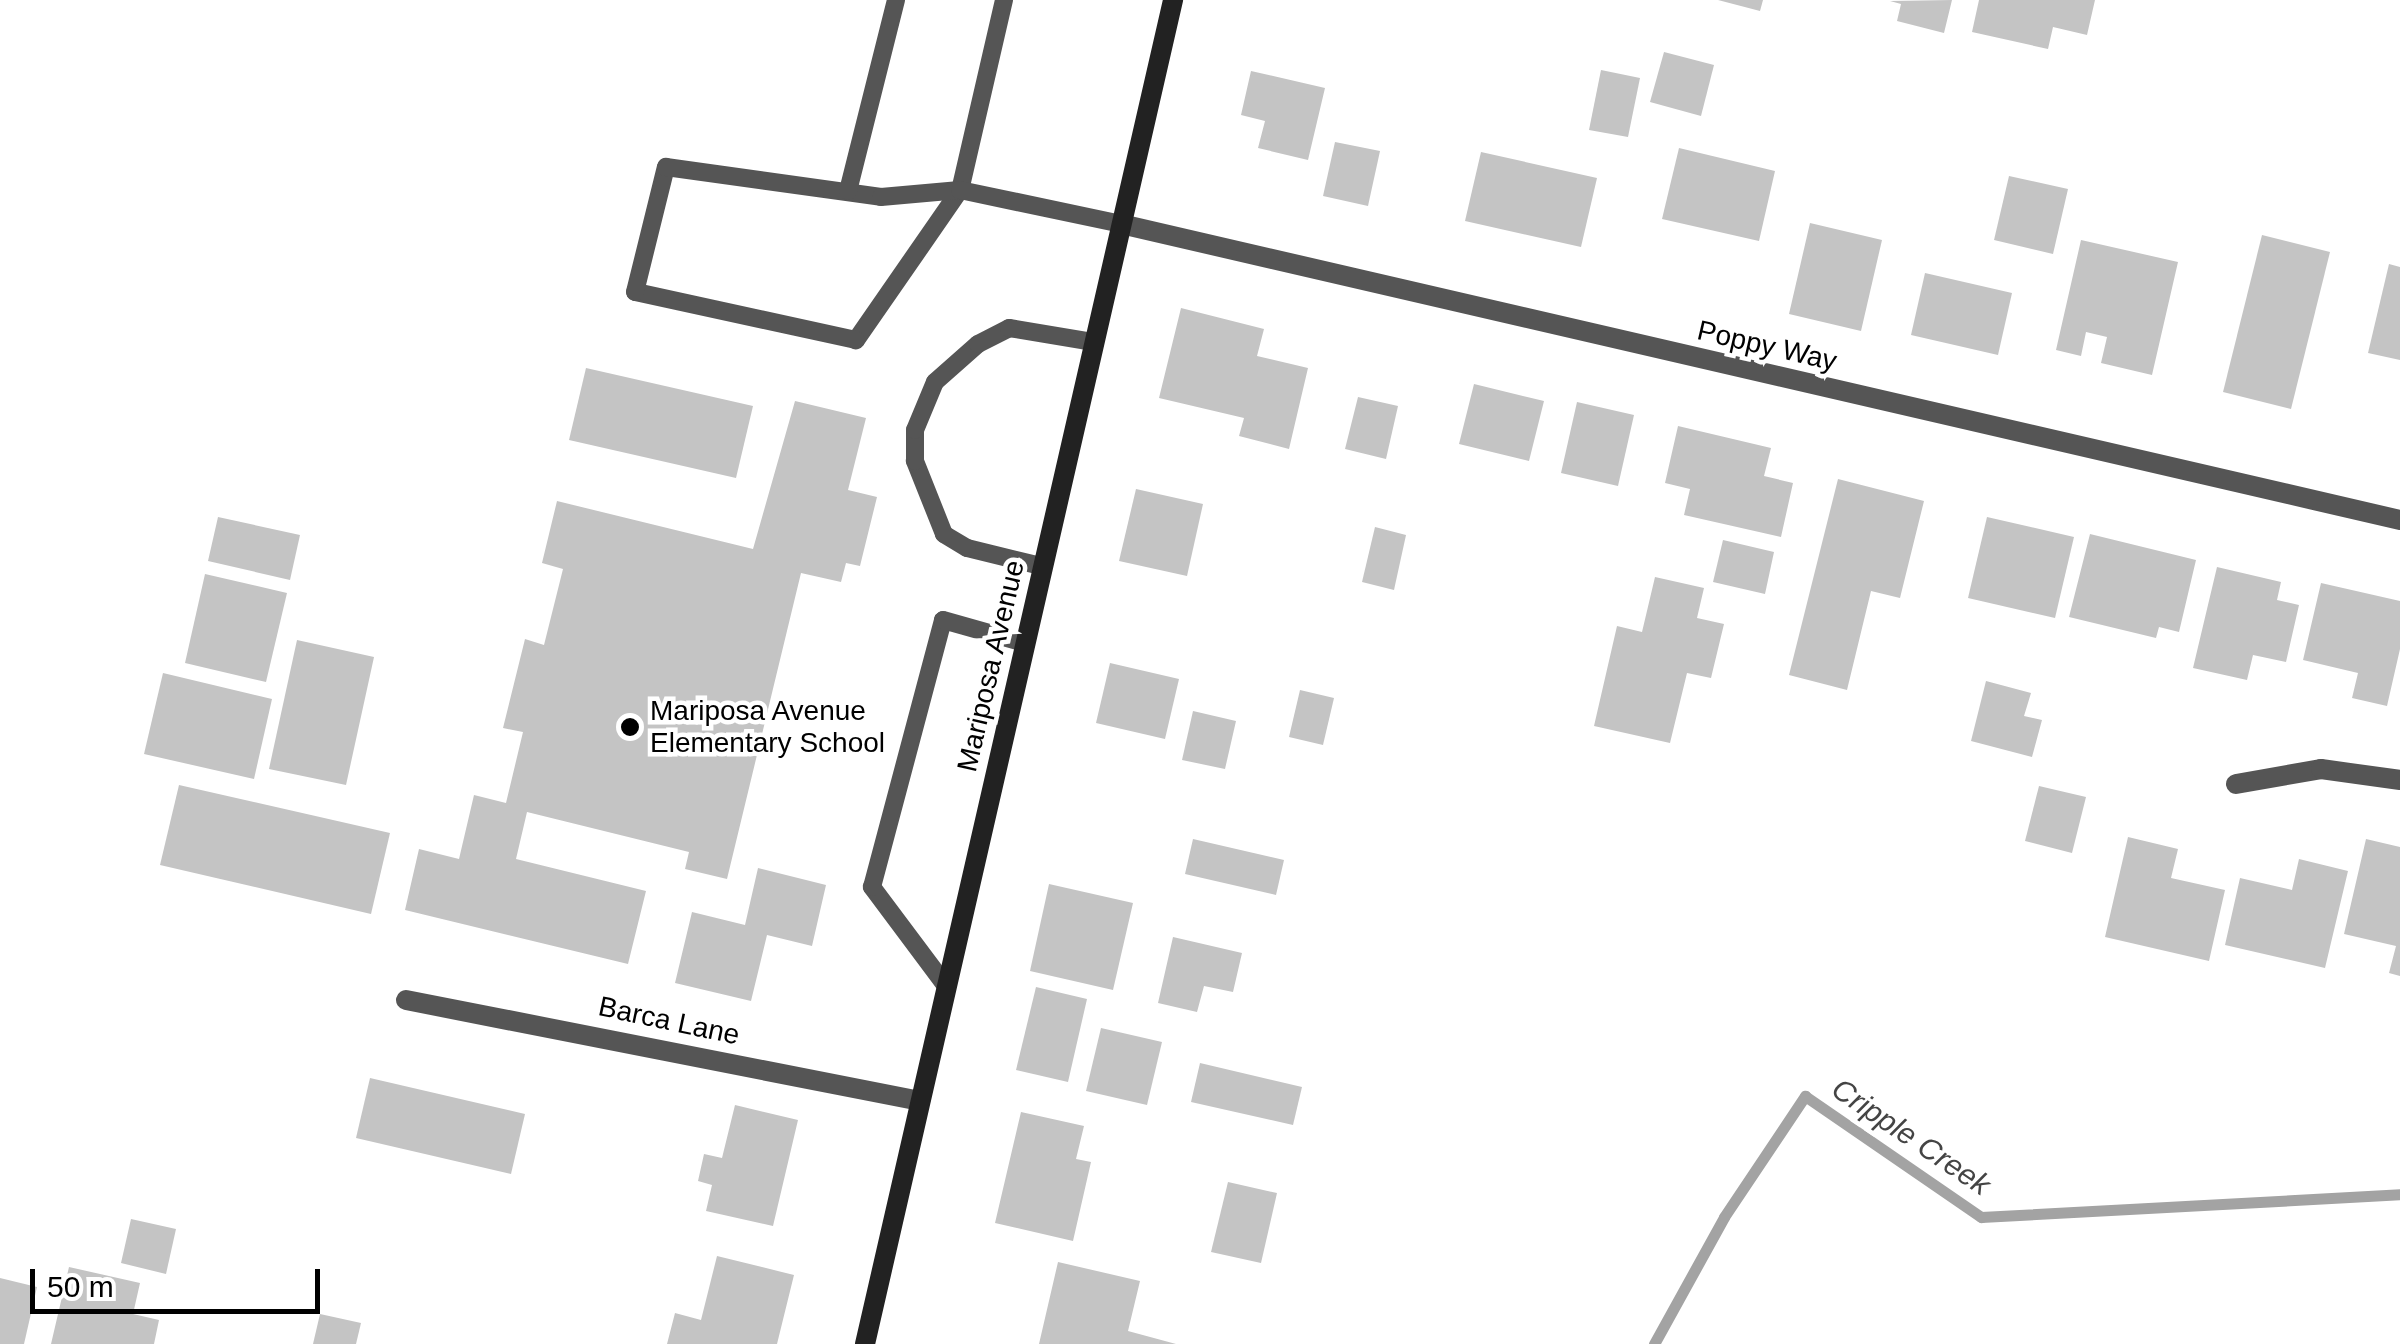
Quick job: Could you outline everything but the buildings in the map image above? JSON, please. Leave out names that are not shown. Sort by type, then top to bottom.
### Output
[{"type":"street","name":"Mariposa Avenue","points":[[865,1344],[1040,566],[1173,0]]},
{"type":"street","name":"Poppy Way","points":[[1121,224],[2400,520]]},
{"type":"street","points":[[2236,784],[2321,769],[2400,780]]},
{"type":"street","name":"Barca Lane","points":[[406,1000],[920,1101]]},
{"type":"lane","points":[[848,191],[896,0]]},
{"type":"lane","points":[[1004,0],[960,190],[856,340],[635,292],[666,168],[881,197],[960,190],[1121,224]]},
{"type":"lane","points":[[1040,566],[967,548],[944,534],[915,461],[915,430],[935,382],[1008,328],[1094,342]]},
{"type":"lane","points":[[946,986],[872,887],[943,620],[1025,643]]},
{"type":"waterway","name":"Cripple Creek","points":[[1654,1344],[1724,1217],[1805,1096],[1981,1217],[2400,1194]]},
{"type":"place","name":"Mariposa Avenue Elementary School","points":[[630,727]]}]
